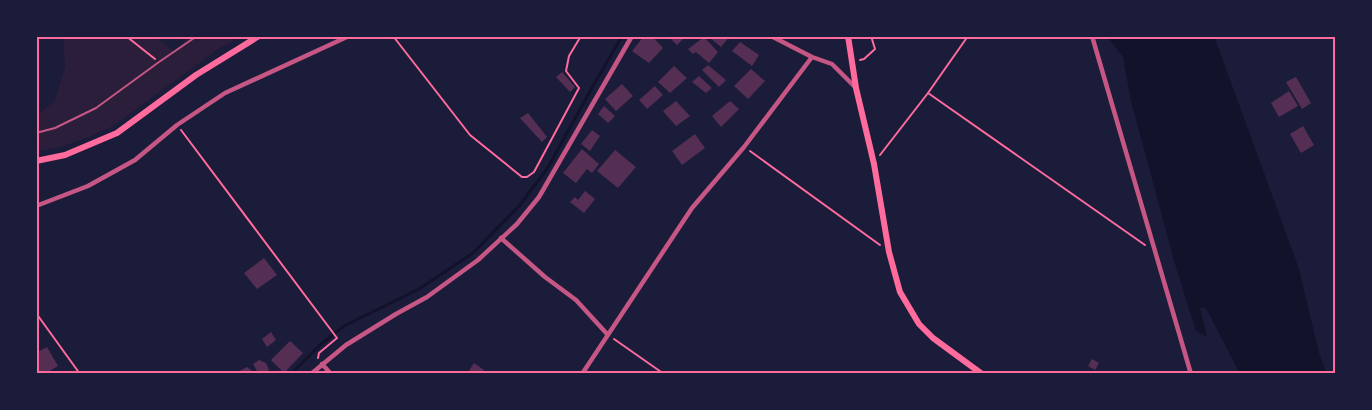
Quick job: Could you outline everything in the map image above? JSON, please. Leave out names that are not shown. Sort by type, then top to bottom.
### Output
[{"type":"main road","points":[[36,161],[65,155],[117,133],[196,75],[259,36]]},
{"type":"main road","points":[[848,36],[856,88],[874,164],[889,252],[900,292],[919,324],[933,338],[982,374]]},
{"type":"street","points":[[36,206],[88,186],[134,160],[177,125],[225,93],[349,36]]},
{"type":"street","points":[[311,374],[346,345],[427,297],[478,260],[516,224],[538,197],[632,36]]},
{"type":"street","points":[[771,36],[812,57],[832,64],[856,88]]},
{"type":"street","points":[[1092,36],[1191,374]]},
{"type":"street","points":[[582,374],[692,208],[744,147],[812,57]]},
{"type":"street","points":[[501,238],[545,277],[576,300],[608,334]]},
{"type":"street","points":[[322,364],[330,374]]},
{"type":"lane","points":[[36,133],[55,128],[96,108],[197,36]]},
{"type":"path","points":[[126,36],[158,62]]},
{"type":"path","points":[[393,36],[470,136],[522,177],[527,177],[534,172],[579,88],[566,70],[570,56],[581,36]]},
{"type":"path","points":[[852,62],[864,59],[875,50],[871,36]]},
{"type":"path","points":[[874,164],[968,36]]},
{"type":"path","points":[[928,93],[1155,252]]},
{"type":"path","points":[[177,125],[337,338],[319,353],[318,357],[322,364]]},
{"type":"path","points":[[744,147],[889,252]]},
{"type":"path","points":[[36,313],[80,374]]},
{"type":"path","points":[[608,334],[664,374]]},
{"type":"shaded area","points":[[63,36],[154,36],[174,51],[190,36],[242,36],[218,49],[113,126],[60,147],[36,152],[36,116],[55,101],[65,67]]},
{"type":"shaded area","points":[[1107,36],[1214,36],[1299,269],[1319,353],[1327,374],[1240,374],[1206,308],[1200,308],[1207,337],[1196,331],[1175,264],[1131,101],[1123,57]]},
{"type":"building","points":[[644,36],[652,36],[663,48],[649,63],[632,51]]},
{"type":"building","points":[[668,36],[686,36],[677,45]]},
{"type":"building","points":[[708,36],[730,36],[721,47]]},
{"type":"building","points":[[704,37],[718,52],[709,63],[696,52],[693,54],[688,49]]},
{"type":"building","points":[[740,42],[759,55],[752,66],[732,51]]},
{"type":"building","points":[[708,65],[726,80],[719,87],[702,70]]},
{"type":"building","points":[[674,66],[687,78],[670,93],[658,82]]},
{"type":"building","points":[[751,69],[765,81],[748,99],[734,86]]},
{"type":"building","points":[[562,72],[575,87],[570,92],[556,77]]},
{"type":"building","points":[[699,76],[712,88],[706,93],[692,82]]},
{"type":"building","points":[[1296,77],[1311,103],[1302,109],[1286,82]]},
{"type":"building","points":[[622,84],[633,96],[616,111],[605,99]]},
{"type":"building","points":[[655,86],[663,95],[647,109],[639,100]]},
{"type":"building","points":[[1289,91],[1298,106],[1279,117],[1271,103]]},
{"type":"building","points":[[676,101],[690,116],[676,126],[663,111]]},
{"type":"building","points":[[730,101],[739,109],[721,127],[712,116]]},
{"type":"building","points":[[604,106],[615,116],[608,123],[598,114]]},
{"type":"building","points":[[528,113],[547,137],[542,142],[520,118]]},
{"type":"building","points":[[1303,126],[1314,145],[1301,153],[1290,134]]},
{"type":"building","points":[[592,130],[600,136],[590,151],[581,144]]},
{"type":"building","points":[[695,134],[705,148],[682,165],[672,151]]},
{"type":"building","points":[[582,149],[599,164],[592,173],[587,169],[576,183],[563,173]]},
{"type":"building","points":[[615,150],[636,167],[618,188],[597,171]]},
{"type":"building","points":[[585,191],[595,199],[584,213],[570,202],[575,197],[578,200]]},
{"type":"building","points":[[264,258],[277,275],[257,289],[244,273]]},
{"type":"building","points":[[271,332],[276,340],[267,347],[262,339]]},
{"type":"building","points":[[290,341],[303,353],[284,373],[271,360]]},
{"type":"building","points":[[47,347],[58,366],[45,374],[36,374],[36,353]]},
{"type":"building","points":[[1092,359],[1099,363],[1095,370],[1088,366]]},
{"type":"building","points":[[259,360],[266,363],[269,370],[264,374],[257,371],[253,364]]},
{"type":"building","points":[[474,363],[484,370],[482,374],[467,374]]},
{"type":"building","points":[[247,367],[256,374],[234,374]]},
{"type":"waterway","points":[[291,374],[319,346],[344,326],[419,289],[473,253],[519,206],[547,169],[622,36]]}]
